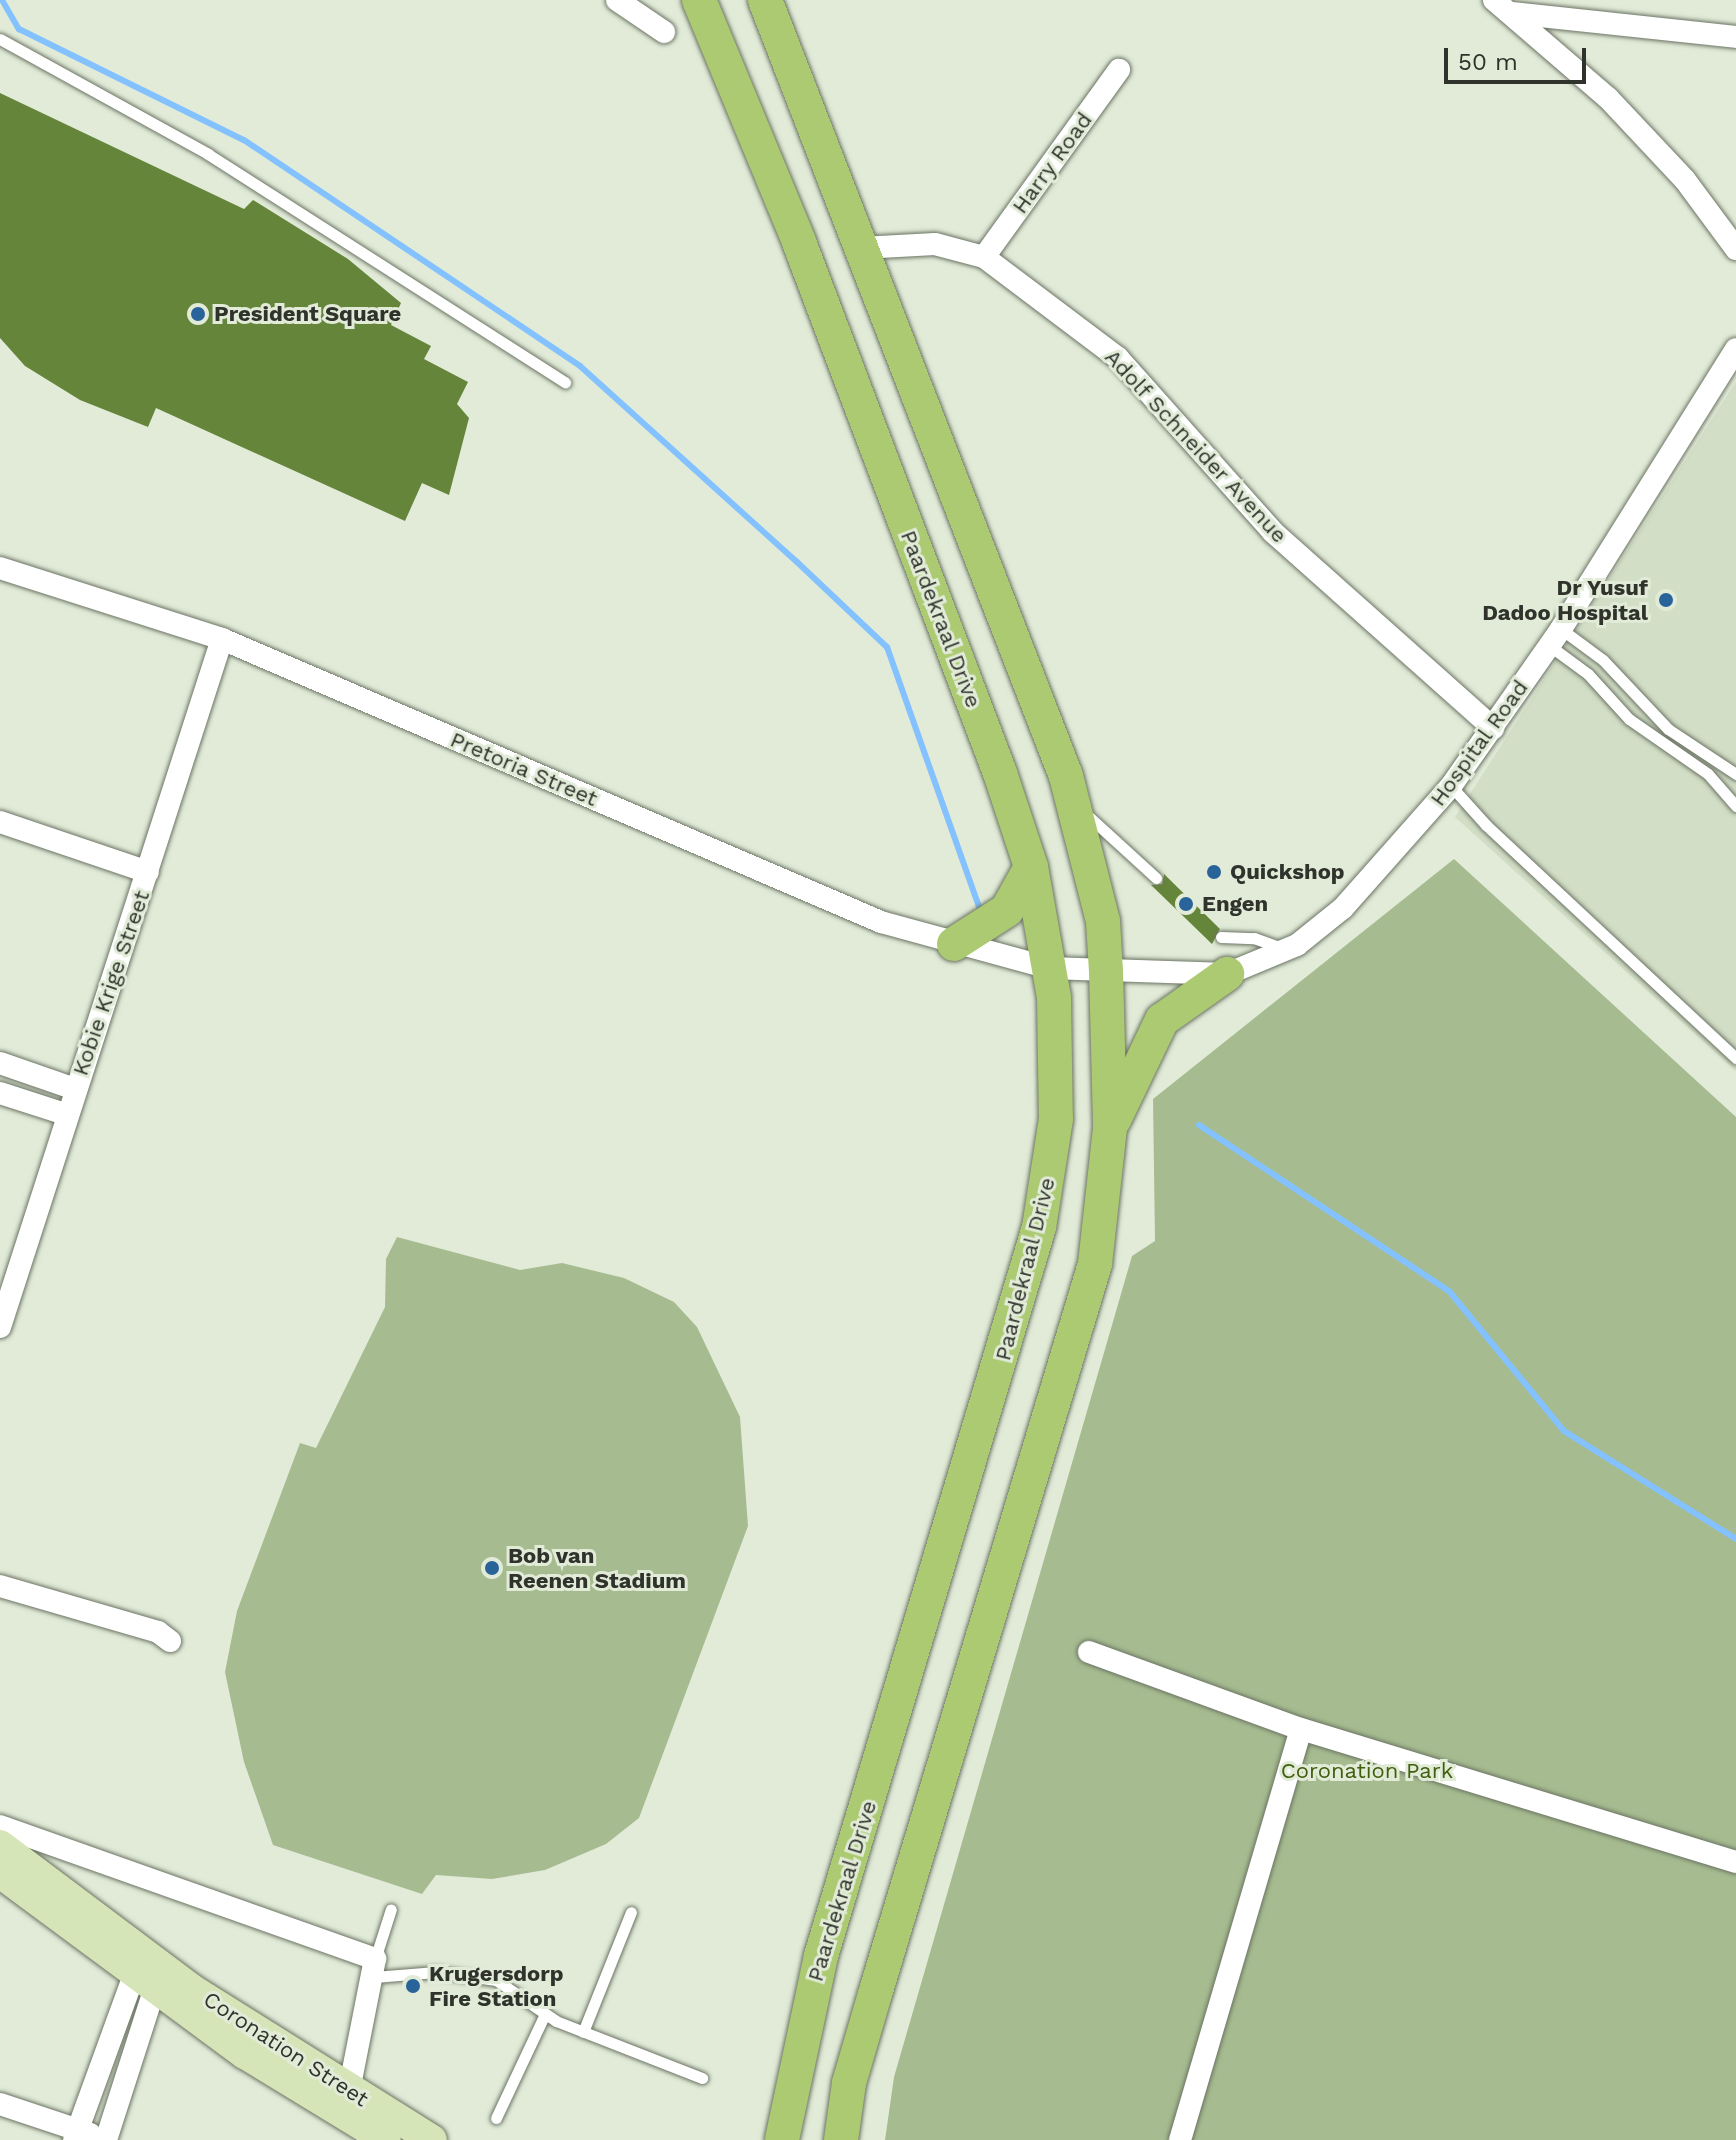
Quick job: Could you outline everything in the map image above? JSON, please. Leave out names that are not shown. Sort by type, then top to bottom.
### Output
[{"type":"main road","name":"Paardekraal Drive","points":[[699,0],[805,256],[1031,867],[1054,998],[1056,1119],[1039,1227],[821,1956],[782,2140]]},
{"type":"main road","points":[[765,0],[1039,697],[1075,805],[1103,921],[1106,971],[1110,1128],[1101,1227],[1083,1313],[849,2083],[841,2140]]},
{"type":"main road","points":[[954,944],[1007,910],[1031,867]]},
{"type":"main road","points":[[1110,1128],[1162,1020],[1227,974]]},
{"type":"main road","points":[[0,1845],[148,1971]]},
{"type":"main road","points":[[0,1873],[148,1971]]},
{"type":"main road","name":"Coronation Street","points":[[148,1971],[245,2054],[432,2140]]},
{"type":"main road","name":"Coronation Street","points":[[347,2103],[386,2140]]},
{"type":"street","points":[[617,0],[664,32]]},
{"type":"street","points":[[1503,6],[1736,37]]},
{"type":"street","points":[[1503,6],[1617,108],[1685,180],[1736,249]]},
{"type":"street","name":"Harry Road","points":[[984,257],[1119,70]]},
{"type":"street","name":"Adolf Schneider Avenue","points":[[861,248],[935,244],[984,257],[1118,358],[1273,532],[1493,728]]},
{"type":"street","name":"Hospital Road","points":[[1049,968],[1227,974],[1287,950],[1343,908],[1451,786],[1493,728],[1555,638],[1736,349]]},
{"type":"street","name":"Pretoria Street","points":[[2,574],[222,639],[807,891],[954,944],[1049,968]]},
{"type":"street","name":"Kobie Krige Street","points":[[0,1327],[65,1114],[148,872],[222,639]]},
{"type":"street","points":[[0,822],[148,872]]},
{"type":"street","points":[[0,1063],[75,1089]]},
{"type":"street","points":[[0,1093],[65,1114]]},
{"type":"street","points":[[0,1586],[158,1632],[170,1641]]},
{"type":"street","points":[[1089,1652],[1301,1729],[1736,1862]]},
{"type":"street","points":[[1180,2140],[1301,1729]]},
{"type":"street","points":[[0,1826],[375,1968],[347,2103]]},
{"type":"street","points":[[75,2135],[148,1971]]},
{"type":"street","points":[[0,2104],[75,2135],[106,2140],[148,1971]]},
{"type":"lane","points":[[0,39],[208,154],[565,382]]},
{"type":"lane","points":[[1555,638],[1603,660],[1668,729],[1736,774]]},
{"type":"lane","points":[[1555,638],[1629,719],[1708,774],[1736,806]]},
{"type":"lane","points":[[1451,786],[1486,825],[1736,1058]]},
{"type":"lane","points":[[1075,805],[1131,852],[1156,878]]},
{"type":"lane","points":[[1221,937],[1254,938],[1287,950]]},
{"type":"lane","points":[[391,1909],[375,1968],[496,1980],[545,2014],[702,2078]]},
{"type":"lane","points":[[583,2032],[631,1912]]},
{"type":"lane","points":[[496,2118],[545,2014]]},
{"type":"shaded area","name":"Dr Yusuf Dadoo Hospital","points":[[1736,382],[1736,1071],[1455,817]]},
{"type":"green space","name":"Coronation Park","points":[[1454,859],[1736,1117],[1736,2140],[885,2140],[894,2077],[1132,1256],[1155,1241],[1153,1099]]},
{"type":"green space","name":"Bob van Reenen Stadium","points":[[397,1237],[520,1270],[562,1263],[624,1278],[674,1302],[697,1327],[740,1417],[748,1526],[639,1818],[606,1844],[545,1870],[492,1879],[436,1875],[422,1894],[273,1845],[244,1762],[225,1672],[237,1611],[300,1443],[316,1448],[385,1307],[386,1259]]},
{"type":"building","name":"President Square","points":[[0,93],[244,209],[253,200],[348,259],[401,303],[391,325],[431,346],[424,359],[468,382],[457,404],[469,418],[449,495],[422,483],[405,521],[156,408],[148,427],[80,400],[25,366],[0,338]]},
{"type":"building","points":[[1164,874],[1220,929],[1212,944],[1151,885],[1162,884]]},
{"type":"waterway","points":[[2,0],[19,29],[244,140],[580,366],[797,562],[887,647],[981,913]]},
{"type":"waterway","points":[[1199,1125],[1449,1291],[1564,1431],[1736,1539]]},
{"type":"place","name":"President Square","points":[[198,314]]},
{"type":"place","name":"Dr Yusuf Dadoo Hospital","points":[[1666,600]]},
{"type":"place","name":"Quickshop","points":[[1214,872]]},
{"type":"place","name":"Engen","points":[[1186,904]]},
{"type":"place","name":"Bob van Reenen Stadium","points":[[492,1568]]},
{"type":"place","name":"Krugersdorp Fire Station","points":[[413,1986]]}]
